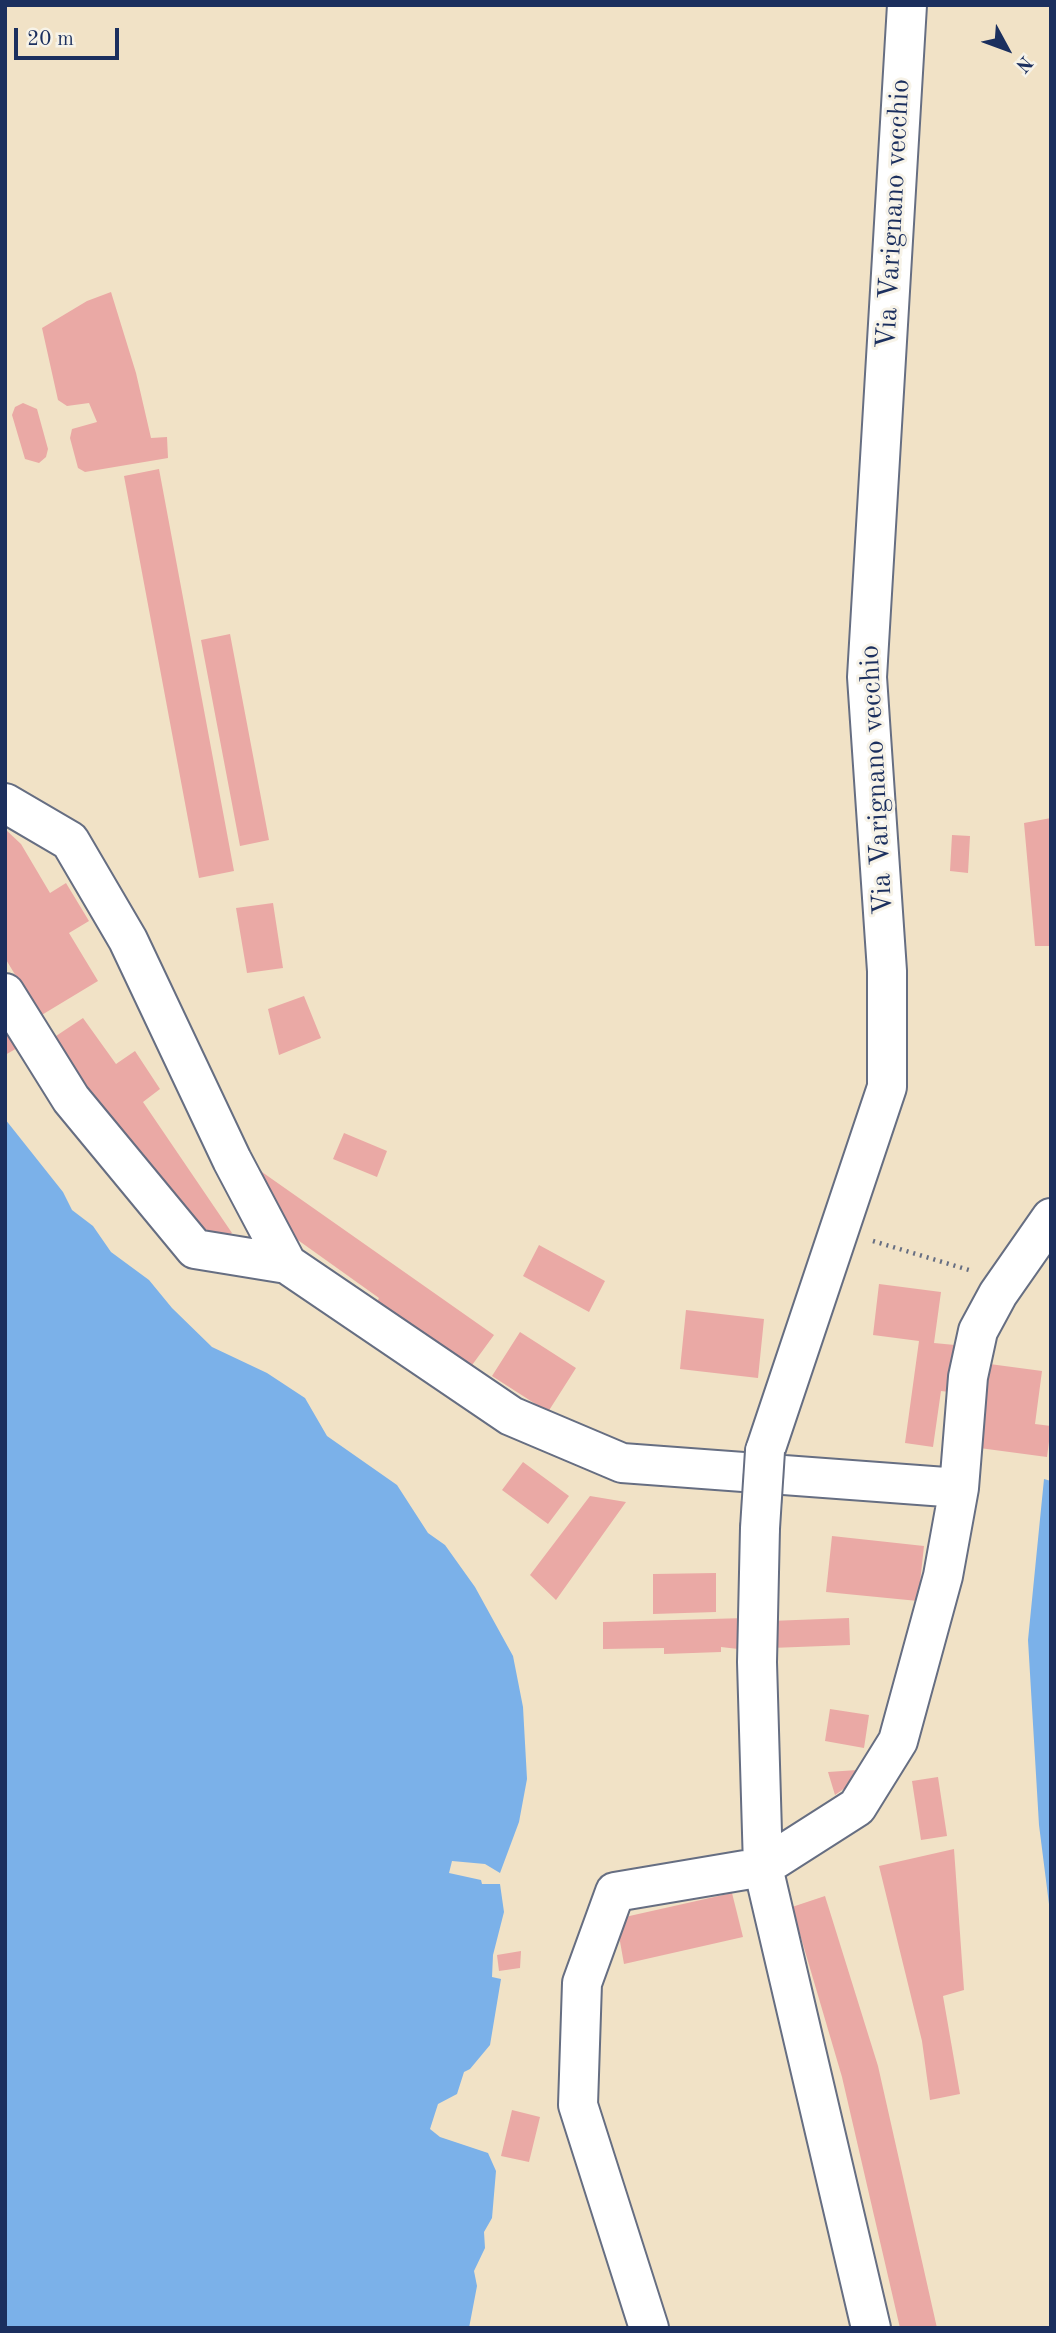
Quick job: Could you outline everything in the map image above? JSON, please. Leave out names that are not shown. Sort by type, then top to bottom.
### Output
[{"type":"street","name":"Via Varignano vecchio","points":[[871,2328],[764,1867],[757,1662],[765,1451],[887,1087],[887,971],[867,677],[907,5]]},
{"type":"street","points":[[5,803],[70,841],[128,940],[232,1160],[287,1264]]},
{"type":"street","points":[[5,993],[71,1099],[195,1250],[287,1264],[511,1416],[622,1463],[959,1488]]},
{"type":"street","points":[[649,2328],[578,2105],[582,1983],[615,1892],[764,1867],[857,1807],[898,1741],[943,1576],[959,1488],[968,1377],[978,1331],[998,1294],[1051,1218]]},
{"type":"path","points":[[837,1231],[972,1270]]},
{"type":"water","points":[[5,1119],[63,1192],[72,1210],[93,1226],[111,1252],[149,1280],[172,1308],[212,1347],[267,1373],[305,1398],[327,1436],[397,1485],[428,1533],[445,1545],[475,1587],[513,1656],[523,1707],[527,1779],[519,1822],[500,1873],[485,1864],[452,1861],[449,1873],[481,1880],[482,1884],[500,1884],[504,1912],[493,1955],[492,1977],[501,1979],[490,2045],[470,2069],[464,2072],[457,2094],[438,2104],[430,2129],[440,2137],[488,2153],[496,2171],[492,2218],[484,2232],[485,2248],[474,2271],[477,2286],[469,2328],[5,2328]]},
{"type":"water","points":[[1044,1479],[1051,1481],[1051,1920],[1039,1825],[1028,1640]]},
{"type":"building","points":[[111,292],[136,373],[151,438],[167,437],[168,458],[85,472],[78,468],[70,438],[72,429],[97,422],[89,403],[67,406],[58,400],[42,328],[87,301]]},
{"type":"building","points":[[23,403],[37,409],[48,449],[46,457],[39,463],[25,459],[12,415],[15,407]]},
{"type":"building","points":[[159,469],[234,871],[199,878],[124,476]]},
{"type":"building","points":[[230,634],[269,840],[240,846],[201,640]]},
{"type":"building","points":[[1051,818],[1051,946],[1035,946],[1024,823]]},
{"type":"building","points":[[5,829],[21,844],[50,893],[66,883],[89,921],[69,933],[98,981],[40,1016],[5,958]]},
{"type":"building","points":[[952,835],[970,836],[968,873],[950,871]]},
{"type":"building","points":[[273,903],[283,968],[247,973],[236,908]]},
{"type":"building","points":[[304,996],[321,1038],[279,1055],[268,1009]]},
{"type":"building","points":[[5,1013],[26,1043],[5,1055]]},
{"type":"building","points":[[83,1018],[116,1064],[135,1051],[160,1089],[143,1102],[232,1233],[212,1247],[141,1163],[53,1038]]},
{"type":"building","points":[[344,1133],[387,1151],[377,1177],[333,1159]]},
{"type":"building","points":[[252,1165],[494,1335],[467,1372],[374,1308],[379,1298],[260,1213]]},
{"type":"building","points":[[539,1245],[605,1281],[589,1312],[523,1276]]},
{"type":"building","points":[[879,1284],[941,1292],[934,1343],[955,1345],[949,1392],[941,1391],[933,1447],[905,1443],[919,1341],[873,1335]]},
{"type":"building","points":[[686,1310],[764,1319],[758,1378],[680,1369]]},
{"type":"building","points":[[520,1332],[576,1368],[548,1412],[492,1376]]},
{"type":"building","points":[[982,1363],[1042,1371],[1035,1424],[1051,1426],[1047,1457],[972,1447]]},
{"type":"building","points":[[523,1462],[569,1496],[548,1524],[502,1490]]},
{"type":"building","points":[[590,1496],[626,1502],[556,1600],[530,1575]]},
{"type":"building","points":[[832,1536],[924,1546],[918,1601],[826,1592]]},
{"type":"building","points":[[716,1573],[716,1612],[653,1614],[653,1574]]},
{"type":"building","points":[[746,1618],[747,1650],[721,1647],[721,1652],[664,1654],[664,1648],[603,1649],[603,1622]]},
{"type":"building","points":[[849,1618],[850,1645],[771,1648],[770,1621]]},
{"type":"building","points":[[830,1709],[869,1715],[864,1748],[825,1741]]},
{"type":"building","points":[[872,1769],[835,1795],[828,1772]]},
{"type":"building","points":[[938,1777],[947,1836],[921,1840],[912,1781]]},
{"type":"building","points":[[954,1849],[964,1990],[943,1996],[960,2094],[930,2100],[922,2041],[879,1866]]},
{"type":"building","points":[[732,1893],[743,1937],[624,1964],[616,1919]]},
{"type":"building","points":[[825,1896],[878,2066],[937,2328],[900,2328],[842,2077],[792,1907]]},
{"type":"building","points":[[521,1951],[520,1968],[499,1971],[497,1955]]},
{"type":"building","points":[[512,2110],[540,2117],[529,2162],[501,2156]]}]
